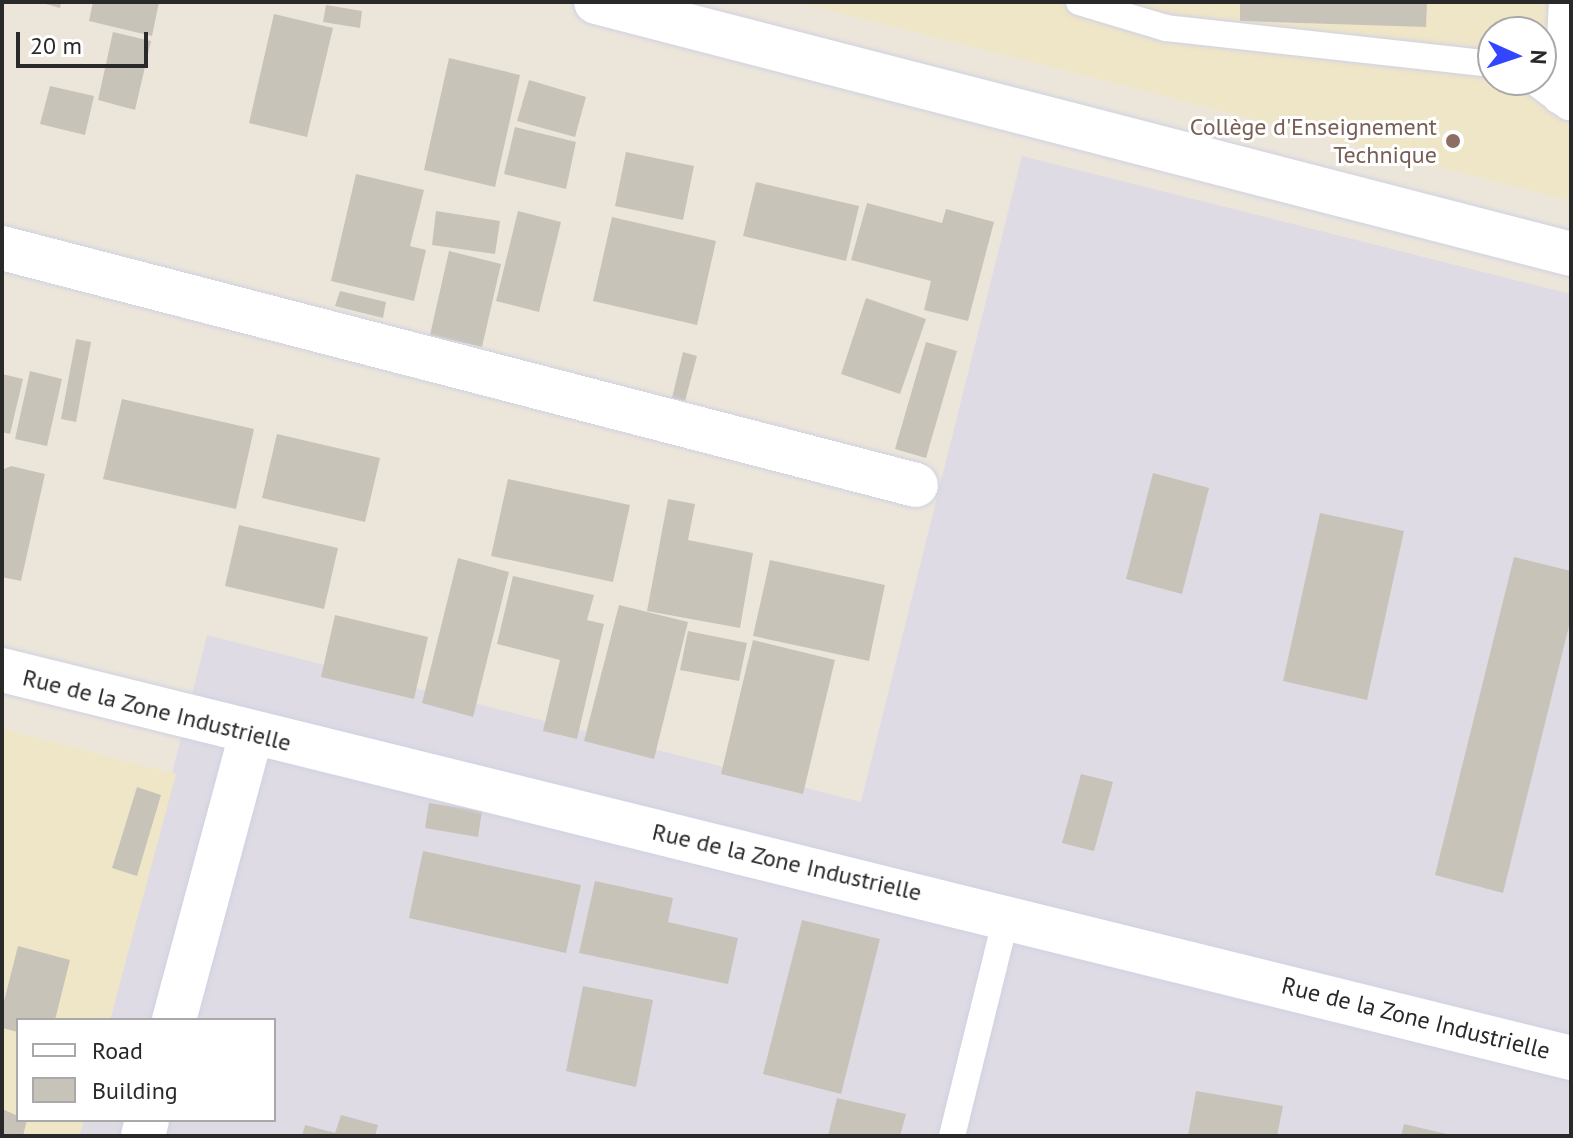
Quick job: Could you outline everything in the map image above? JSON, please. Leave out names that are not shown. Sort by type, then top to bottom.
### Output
[{"type":"street","points":[[596,2],[659,10],[1571,254]]},
{"type":"street","points":[[2,248],[916,485]]},
{"type":"street","name":"Rue de la Zone Industrielle","points":[[2,670],[251,734],[1007,914],[1571,1058]]},
{"type":"street","points":[[175,1018],[251,734]]},
{"type":"lane","points":[[1079,2],[1166,28],[1477,62]]},
{"type":"lane","points":[[1166,28],[1168,2]]},
{"type":"lane","points":[[1562,2],[1564,105]]},
{"type":"lane","points":[[952,1136],[1007,914]]},
{"type":"shaded area","name":"Collège d'Enseignement Technique","points":[[798,2],[1571,2],[1571,201]]},
{"type":"shaded area","points":[[1022,156],[1571,294],[1571,1136],[79,1136],[83,1122],[276,1122],[276,1018],[111,1018],[207,635],[861,802]]},
{"type":"shaded area","points":[[2,729],[176,774],[111,1018],[16,1018],[16,1122],[83,1122],[79,1136],[2,1136]]},
{"type":"building","points":[[39,2],[61,2],[60,8]]},
{"type":"building","points":[[93,2],[159,2],[152,36],[89,21]]},
{"type":"building","points":[[1240,2],[1427,2],[1426,27],[1240,21]]},
{"type":"building","points":[[326,5],[362,11],[360,28],[323,22]]},
{"type":"building","points":[[274,14],[333,28],[307,137],[249,123]]},
{"type":"building","points":[[113,32],[151,41],[135,110],[98,100]]},
{"type":"building","points":[[449,58],[520,75],[495,187],[424,170]]},
{"type":"building","points":[[529,80],[586,97],[575,137],[517,121]]},
{"type":"building","points":[[50,86],[94,96],[85,135],[40,124]]},
{"type":"building","points":[[515,127],[576,142],[566,189],[504,174]]},
{"type":"building","points":[[626,152],[694,166],[683,220],[615,206]]},
{"type":"building","points":[[356,174],[424,190],[410,246],[426,250],[414,301],[331,281]]},
{"type":"building","points":[[756,182],[859,206],[846,261],[743,236]]},
{"type":"building","points":[[867,203],[942,223],[946,209],[994,222],[968,321],[924,310],[931,281],[851,260]]},
{"type":"building","points":[[436,211],[500,221],[495,254],[432,245]]},
{"type":"building","points":[[518,211],[561,222],[539,312],[496,301]]},
{"type":"building","points":[[612,217],[716,241],[697,325],[593,301]]},
{"type":"building","points":[[449,251],[501,264],[482,347],[430,335]]},
{"type":"building","points":[[340,291],[386,302],[383,318],[335,306]]},
{"type":"building","points":[[866,298],[926,319],[900,394],[841,374]]},
{"type":"building","points":[[76,339],[91,342],[76,422],[61,419]]},
{"type":"building","points":[[926,342],[957,351],[926,458],[895,449]]},
{"type":"building","points":[[683,352],[697,356],[685,401],[672,398]]},
{"type":"building","points":[[30,371],[62,379],[47,446],[15,439]]},
{"type":"building","points":[[2,374],[23,379],[10,434],[2,432]]},
{"type":"building","points":[[122,399],[254,429],[236,509],[103,479]]},
{"type":"building","points":[[277,434],[380,458],[365,522],[262,498]]},
{"type":"building","points":[[11,466],[45,474],[21,581],[2,577],[2,470]]},
{"type":"building","points":[[1153,473],[1209,488],[1182,594],[1126,579]]},
{"type":"building","points":[[508,479],[630,505],[613,582],[491,556]]},
{"type":"building","points":[[668,499],[695,504],[688,540],[753,553],[740,628],[647,611]]},
{"type":"building","points":[[1320,513],[1404,531],[1367,700],[1283,681]]},
{"type":"building","points":[[239,525],[338,548],[324,609],[225,586]]},
{"type":"building","points":[[1514,557],[1571,571],[1571,618],[1503,893],[1435,875]]},
{"type":"building","points":[[458,558],[509,572],[473,717],[422,703]]},
{"type":"building","points":[[770,560],[885,585],[869,661],[753,636]]},
{"type":"building","points":[[513,576],[594,595],[587,620],[604,624],[577,739],[543,731],[560,660],[497,644]]},
{"type":"building","points":[[619,605],[688,622],[654,759],[584,741]]},
{"type":"building","points":[[335,615],[428,637],[414,699],[321,677]]},
{"type":"building","points":[[688,631],[747,643],[739,681],[680,670]]},
{"type":"building","points":[[753,640],[835,660],[803,794],[721,774]]},
{"type":"building","points":[[1081,774],[1113,782],[1094,851],[1062,843]]},
{"type":"building","points":[[137,787],[161,795],[137,876],[112,868]]},
{"type":"building","points":[[429,803],[482,811],[478,837],[425,828]]},
{"type":"building","points":[[423,851],[581,885],[566,953],[409,918]]},
{"type":"building","points":[[595,881],[673,898],[668,922],[738,938],[728,984],[579,953]]},
{"type":"building","points":[[802,920],[880,939],[841,1094],[763,1074]]},
{"type":"building","points":[[18,946],[70,960],[56,1018],[16,1018],[16,1032],[2,1028],[2,1009]]},
{"type":"building","points":[[583,986],[653,1000],[636,1087],[566,1071]]},
{"type":"building","points":[[1196,1091],[1283,1106],[1277,1136],[1188,1136]]},
{"type":"building","points":[[837,1098],[906,1114],[900,1136],[828,1136]]},
{"type":"building","points":[[2,1109],[16,1115],[16,1122],[26,1122],[23,1136],[2,1136]]},
{"type":"building","points":[[341,1115],[378,1125],[375,1136],[302,1136],[305,1125],[335,1133]]},
{"type":"building","points":[[1404,1124],[1451,1135],[1451,1136],[1401,1136]]},
{"type":"place","name":"Collège d'Enseignement Technique","points":[[1453,141]]}]
